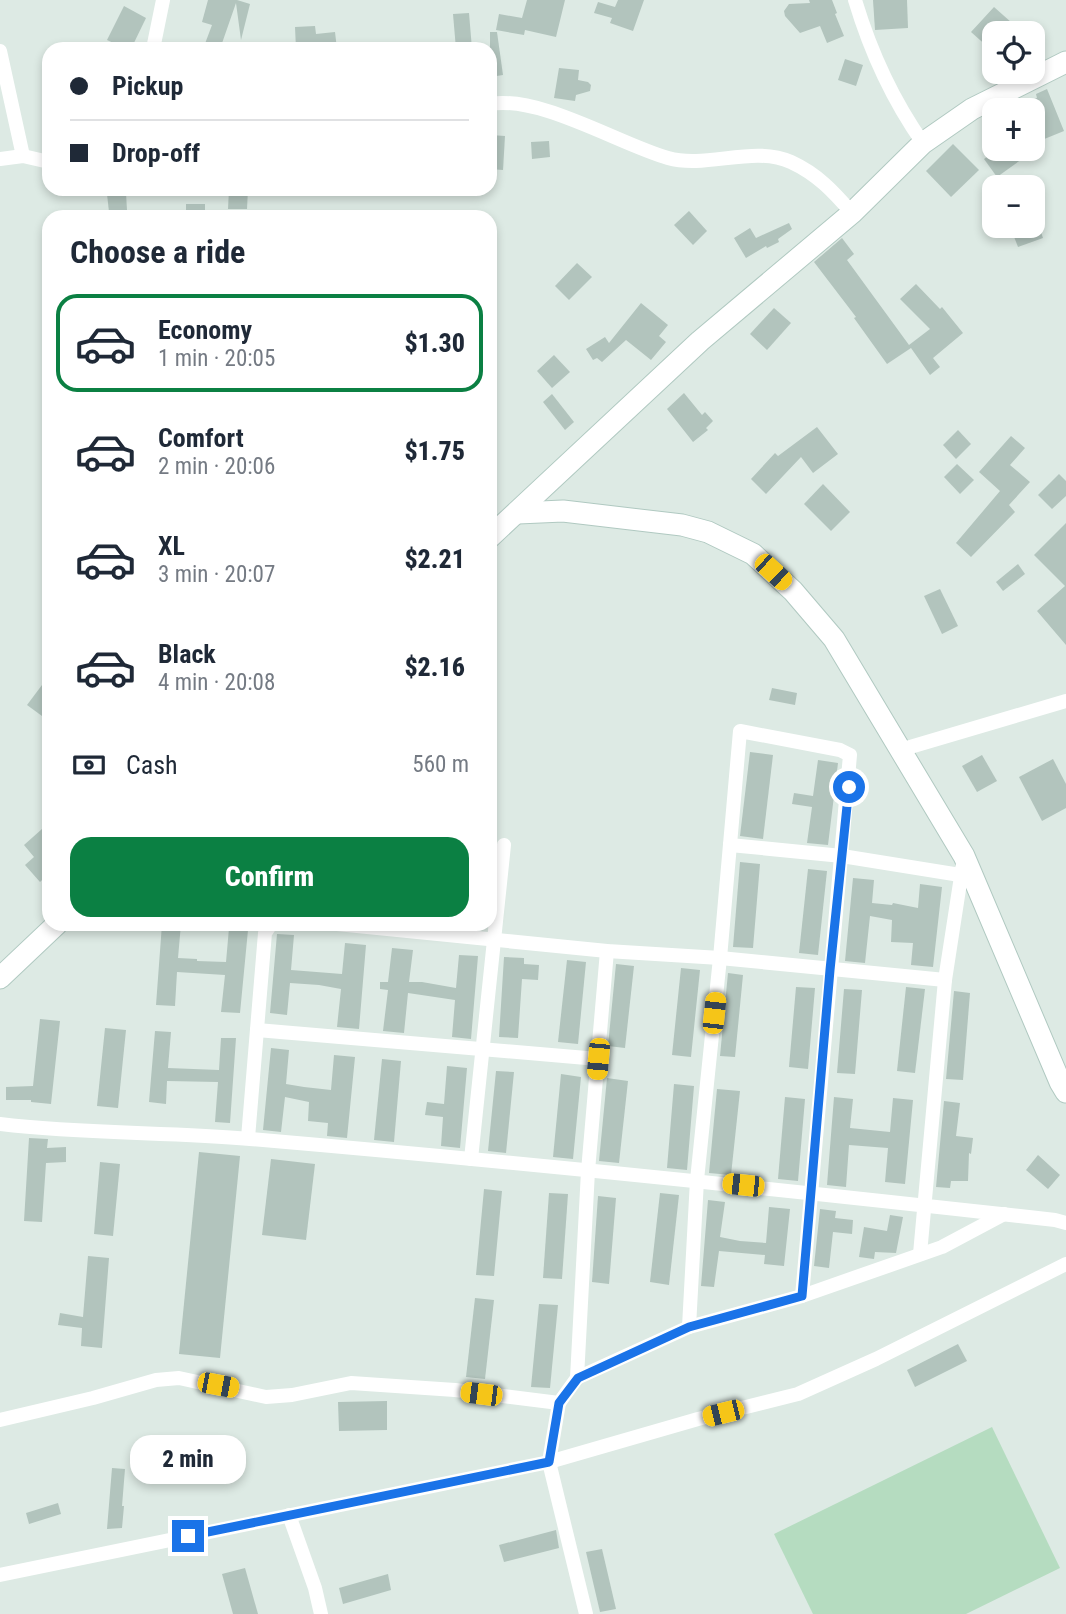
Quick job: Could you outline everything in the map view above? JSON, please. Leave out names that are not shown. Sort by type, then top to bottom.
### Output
[{"type":"street","points":[[154,42],[163,0]]},
{"type":"street","points":[[855,0],[866,36],[882,70],[904,116],[923,143]]},
{"type":"street","points":[[0,51],[23,156]]},
{"type":"street","points":[[497,531],[700,341],[852,213],[923,143],[972,109],[1066,62]]},
{"type":"street","points":[[497,103],[545,110],[671,159],[710,160],[771,156],[790,161],[827,183],[852,213]]},
{"type":"street","points":[[0,159],[23,156],[42,160]]},
{"type":"street","points":[[518,513],[563,511],[682,525],[708,532],[753,554],[793,591],[834,639],[900,750],[962,865],[1066,1092]]},
{"type":"street","points":[[900,750],[1066,701]]},
{"type":"street","points":[[689,1327],[696,1180],[720,958],[740,732],[840,750],[850,755],[802,1296]]},
{"type":"street","points":[[497,905],[504,845]]},
{"type":"street","points":[[730,845],[962,865]]},
{"type":"street","points":[[920,1254],[945,981],[962,865]]},
{"type":"street","points":[[0,978],[50,931]]},
{"type":"street","points":[[248,1139],[266,931]]},
{"type":"street","points":[[405,931],[607,951],[720,958],[945,981]]},
{"type":"street","points":[[471,1159],[494,931]]},
{"type":"street","points":[[578,1378],[588,1171],[607,951]]},
{"type":"street","points":[[257,1030],[482,1047],[598,1059]]},
{"type":"street","points":[[0,1124],[248,1139],[471,1159],[696,1180],[1066,1223]]},
{"type":"street","points":[[586,1614],[549,1462],[559,1403],[578,1378],[689,1327],[802,1296],[942,1247],[1004,1214]]},
{"type":"street","points":[[0,1575],[549,1462],[698,1419],[798,1394],[876,1359],[1066,1264]]},
{"type":"street","points":[[0,1420],[156,1380],[180,1378],[266,1397],[292,1395],[351,1383],[455,1390],[559,1403]]},
{"type":"street","points":[[289,1515],[315,1588],[321,1614]]},
{"type":"green space","points":[[992,1427],[1060,1568],[966,1614],[813,1614],[774,1534]]},
{"type":"building","points":[[208,0],[237,0],[250,4],[241,40],[236,3],[222,42],[206,42],[212,25],[202,22]]},
{"type":"building","points":[[527,0],[565,0],[556,37],[525,30],[524,35],[496,30],[499,14],[522,18]]},
{"type":"building","points":[[618,0],[644,0],[633,31],[610,23],[612,18],[594,13],[598,2],[615,7]]},
{"type":"building","points":[[809,0],[832,0],[844,36],[827,43],[820,26],[800,33],[785,16],[784,11],[789,4],[810,3]]},
{"type":"building","points":[[873,0],[907,0],[908,28],[875,30]]},
{"type":"building","points":[[124,6],[146,18],[134,42],[107,40]]},
{"type":"building","points":[[994,7],[1010,21],[982,21],[982,42],[971,32]]},
{"type":"building","points":[[469,13],[471,42],[455,42],[453,14]]},
{"type":"building","points":[[315,26],[316,34],[335,32],[336,42],[296,42],[295,27]]},
{"type":"building","points":[[490,32],[497,32],[503,75],[497,76],[497,42],[490,42]]},
{"type":"building","points":[[845,59],[863,65],[856,86],[838,80]]},
{"type":"building","points":[[559,68],[579,70],[578,80],[588,82],[591,85],[590,91],[576,95],[575,101],[554,98]]},
{"type":"building","points":[[1047,89],[1064,131],[1045,139],[1045,98],[1037,98],[1036,94]]},
{"type":"building","points":[[497,135],[505,136],[503,170],[497,170]]},
{"type":"building","points":[[549,141],[550,157],[532,159],[531,142]]},
{"type":"building","points":[[953,144],[979,170],[951,197],[926,171]]},
{"type":"building","points":[[985,161],[1019,161],[1000,175],[996,175]]},
{"type":"building","points":[[107,196],[126,196],[127,210],[109,210]]},
{"type":"building","points":[[229,196],[248,196],[247,209],[228,209]]},
{"type":"building","points":[[186,204],[205,204],[205,210],[186,210]]},
{"type":"building","points":[[689,211],[707,231],[693,245],[674,225]]},
{"type":"building","points":[[789,223],[792,229],[778,239],[779,242],[746,258],[734,238],[750,228],[756,238]]},
{"type":"building","points":[[842,238],[854,254],[847,260],[909,345],[930,329],[900,299],[916,284],[940,309],[942,307],[963,333],[933,358],[940,367],[930,375],[911,348],[887,364],[854,318],[856,317],[814,262]]},
{"type":"building","points":[[1014,238],[1043,238],[1018,247]]},
{"type":"building","points":[[577,263],[592,277],[569,300],[555,286]]},
{"type":"building","points":[[641,303],[668,325],[659,336],[666,342],[651,360],[626,340],[602,362],[597,358],[593,360],[586,349],[605,337],[609,343]]},
{"type":"building","points":[[774,308],[791,323],[767,350],[750,334]]},
{"type":"building","points":[[554,355],[570,372],[552,388],[537,371]]},
{"type":"building","points":[[684,393],[702,415],[705,412],[713,421],[706,428],[708,430],[693,442],[667,409]]},
{"type":"building","points":[[552,394],[574,422],[565,430],[543,402]]},
{"type":"building","points":[[817,427],[838,454],[813,473],[801,457],[766,494],[751,479],[775,453],[778,456]]},
{"type":"building","points":[[958,430],[971,444],[956,459],[943,445]]},
{"type":"building","points":[[1011,436],[1025,448],[1010,465],[1030,482],[1009,505],[1015,512],[971,557],[956,543],[1000,491],[979,472]]},
{"type":"building","points":[[957,464],[974,480],[960,494],[944,477]]},
{"type":"building","points":[[1059,474],[1066,481],[1066,496],[1052,509],[1038,495]]},
{"type":"building","points":[[823,484],[850,512],[831,531],[804,504]]},
{"type":"building","points":[[1066,523],[1066,645],[1037,611],[1065,586],[1034,555]]},
{"type":"building","points":[[1018,564],[1025,574],[1003,591],[996,582]]},
{"type":"building","points":[[940,589],[958,626],[942,634],[924,596]]},
{"type":"building","points":[[42,685],[42,716],[27,705]]},
{"type":"building","points":[[772,688],[797,693],[795,705],[769,700]]},
{"type":"building","points":[[750,752],[773,755],[763,839],[740,836]]},
{"type":"building","points":[[982,755],[997,781],[977,792],[962,766]]},
{"type":"building","points":[[1053,759],[1066,784],[1066,808],[1042,821],[1019,777]]},
{"type":"building","points":[[818,760],[838,763],[828,845],[807,843],[812,807],[792,804],[794,793],[813,796]]},
{"type":"building","points":[[42,829],[40,882],[25,865],[34,857],[24,845]]},
{"type":"building","points":[[740,862],[760,864],[753,948],[733,947]]},
{"type":"building","points":[[808,869],[827,871],[818,955],[799,953]]},
{"type":"building","points":[[853,878],[874,880],[872,903],[893,903],[918,908],[920,884],[942,887],[933,967],[911,965],[913,943],[891,942],[892,920],[870,916],[865,963],[845,961]]},
{"type":"building","points":[[161,931],[180,931],[178,958],[226,962],[229,931],[248,931],[240,1013],[221,1012],[225,975],[177,972],[175,1006],[156,1005]]},
{"type":"building","points":[[277,934],[294,935],[291,970],[342,974],[345,943],[366,945],[359,1029],[337,1027],[341,989],[319,985],[290,983],[287,1015],[270,1013]]},
{"type":"building","points":[[392,948],[413,950],[409,982],[456,988],[459,955],[478,956],[471,1039],[452,1037],[455,1000],[408,993],[404,1033],[383,1031],[388,990],[380,989],[380,982],[388,982]]},
{"type":"building","points":[[504,957],[524,958],[524,964],[539,965],[538,980],[522,979],[518,1038],[499,1037]]},
{"type":"building","points":[[567,960],[586,962],[578,1044],[558,1042]]},
{"type":"building","points":[[616,964],[634,966],[625,1048],[608,1046]]},
{"type":"building","points":[[681,968],[700,970],[691,1057],[672,1055]]},
{"type":"building","points":[[728,973],[743,975],[735,1057],[720,1056]]},
{"type":"building","points":[[796,987],[815,988],[808,1069],[789,1067]]},
{"type":"building","points":[[906,987],[925,989],[915,1073],[897,1071]]},
{"type":"building","points":[[844,989],[862,990],[855,1074],[837,1073]]},
{"type":"building","points":[[954,991],[970,993],[963,1080],[946,1079]]},
{"type":"building","points":[[40,1019],[60,1021],[51,1104],[31,1100],[6,1100],[6,1087],[33,1086]]},
{"type":"building","points":[[105,1028],[126,1030],[118,1108],[97,1106]]},
{"type":"building","points":[[155,1031],[171,1032],[168,1068],[219,1070],[221,1038],[236,1038],[230,1123],[215,1122],[218,1082],[167,1081],[166,1104],[149,1102]]},
{"type":"building","points":[[271,1048],[289,1050],[286,1084],[331,1090],[334,1055],[355,1057],[347,1138],[327,1136],[328,1123],[308,1121],[309,1102],[285,1097],[281,1132],[263,1130]]},
{"type":"building","points":[[382,1059],[401,1061],[394,1142],[374,1140]]},
{"type":"building","points":[[447,1066],[467,1068],[460,1148],[441,1146],[443,1117],[425,1115],[427,1102],[444,1104]]},
{"type":"building","points":[[496,1071],[514,1072],[506,1153],[488,1151]]},
{"type":"building","points":[[561,1074],[581,1077],[573,1159],[553,1157]]},
{"type":"building","points":[[607,1078],[628,1081],[619,1163],[599,1161]]},
{"type":"building","points":[[674,1084],[694,1086],[687,1170],[667,1168]]},
{"type":"building","points":[[717,1089],[740,1091],[731,1175],[709,1173]]},
{"type":"building","points":[[785,1097],[805,1099],[798,1181],[778,1179]]},
{"type":"building","points":[[834,1097],[853,1099],[850,1128],[890,1132],[893,1098],[913,1100],[905,1184],[885,1182],[888,1148],[849,1145],[846,1187],[827,1185]]},
{"type":"building","points":[[944,1101],[960,1103],[956,1136],[973,1138],[971,1154],[969,1153],[968,1181],[951,1181],[950,1188],[936,1187]]},
{"type":"building","points":[[29,1138],[48,1139],[47,1148],[66,1147],[66,1162],[46,1163],[42,1222],[24,1221]]},
{"type":"building","points":[[199,1152],[240,1156],[220,1358],[179,1354]]},
{"type":"building","points":[[1038,1155],[1060,1175],[1048,1189],[1026,1170]]},
{"type":"building","points":[[271,1159],[315,1164],[306,1240],[262,1235]]},
{"type":"building","points":[[100,1162],[120,1164],[113,1236],[94,1234]]},
{"type":"building","points":[[484,1189],[502,1191],[494,1276],[476,1275]]},
{"type":"building","points":[[549,1193],[568,1194],[562,1279],[543,1278]]},
{"type":"building","points":[[660,1193],[679,1195],[669,1285],[650,1282]]},
{"type":"building","points":[[598,1196],[616,1198],[609,1284],[592,1282]]},
{"type":"building","points":[[708,1200],[725,1202],[720,1237],[740,1241],[766,1243],[769,1207],[790,1209],[784,1266],[764,1264],[765,1255],[719,1251],[714,1287],[701,1286]]},
{"type":"building","points":[[820,1209],[836,1211],[835,1218],[853,1220],[852,1234],[833,1232],[829,1268],[814,1266]]},
{"type":"building","points":[[890,1215],[903,1217],[896,1253],[875,1252],[874,1259],[859,1257],[864,1227],[887,1231]]},
{"type":"building","points":[[88,1256],[109,1258],[102,1348],[81,1346],[82,1328],[58,1325],[60,1313],[83,1317]]},
{"type":"building","points":[[475,1298],[494,1300],[485,1379],[466,1377]]},
{"type":"building","points":[[539,1304],[558,1305],[550,1388],[531,1387]]},
{"type":"building","points":[[958,1344],[967,1361],[915,1387],[907,1370]]},
{"type":"building","points":[[387,1401],[387,1430],[339,1431],[338,1402]]},
{"type":"building","points":[[112,1468],[125,1469],[124,1506],[122,1528],[107,1529]]},
{"type":"building","points":[[58,1503],[61,1514],[29,1524],[26,1513]]},
{"type":"building","points":[[556,1530],[559,1548],[504,1562],[499,1545]]},
{"type":"building","points":[[602,1549],[616,1609],[600,1612],[586,1552]]},
{"type":"building","points":[[245,1568],[258,1614],[233,1614],[222,1574]]},
{"type":"building","points":[[388,1574],[391,1590],[343,1604],[339,1588]]},
{"type":"route","points":[[188,1536],[549,1462],[559,1403],[578,1378],[689,1327],[802,1296],[849,787]]}]
